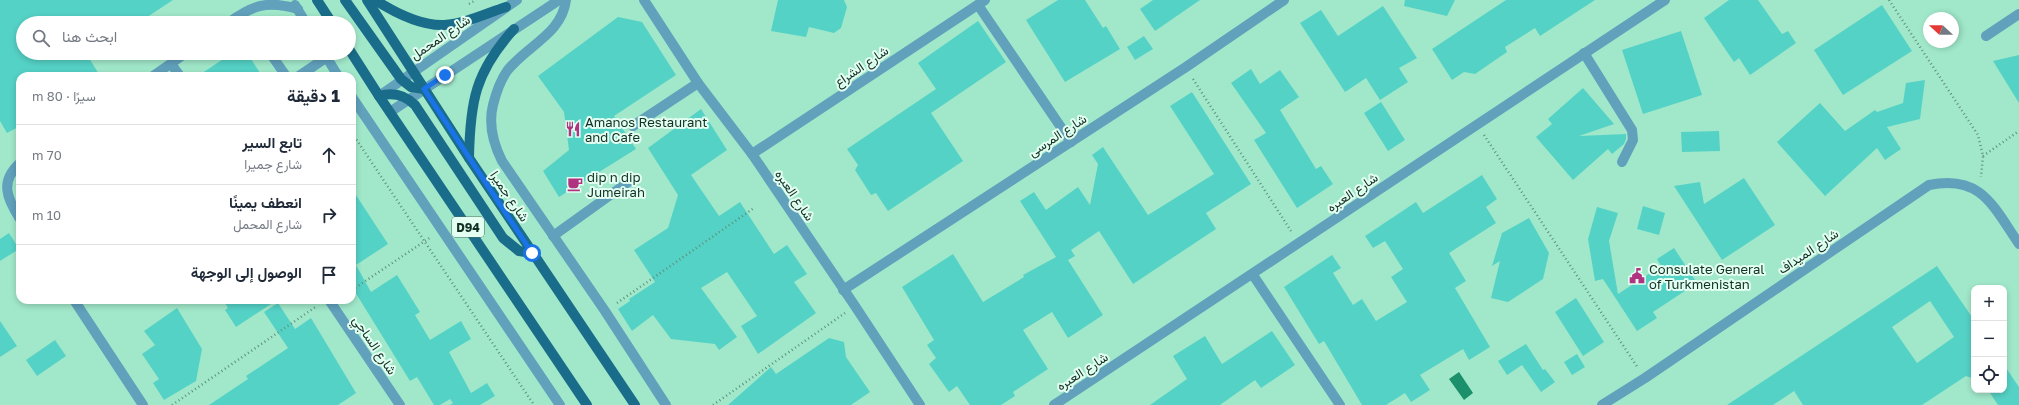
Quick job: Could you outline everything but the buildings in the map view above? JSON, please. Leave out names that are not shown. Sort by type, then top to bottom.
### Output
[{"type":"main road","points":[[318,0],[328,16]]},
{"type":"main road","points":[[345,0],[400,79],[411,87],[424,89]]},
{"type":"main road","name":"شارع جميرا","points":[[367,0],[469,158],[635,405]]},
{"type":"main road","points":[[375,0],[402,14],[427,23],[444,25],[473,18],[506,7]]},
{"type":"main road","points":[[469,158],[470,118],[479,80],[488,61],[514,29]]},
{"type":"main road","name":"D94","points":[[356,60],[378,96],[587,405]]},
{"type":"main road","points":[[378,96],[391,94],[409,99],[415,105],[503,238],[519,251],[532,253]]},
{"type":"street","points":[[292,0],[302,16]]},
{"type":"street","name":"شارع المحمل","points":[[378,96],[400,79],[517,0]]},
{"type":"street","points":[[390,112],[558,0]]},
{"type":"street","points":[[566,0],[564,11],[557,25],[516,62],[501,82],[495,94],[491,122],[492,136],[502,161],[605,311],[666,405]]},
{"type":"street","name":"شارع المرسى","points":[[843,290],[1186,67],[1271,3],[1284,0]]},
{"type":"street","name":"شارع العبره","points":[[1054,405],[1253,275],[1476,123],[1665,0]]},
{"type":"street","points":[[237,16],[255,2],[273,1],[291,5],[298,9]]},
{"type":"street","name":"شارع العبره","points":[[642,1],[698,83],[752,154],[920,405]]},
{"type":"street","points":[[981,3],[1071,142]]},
{"type":"street","name":"شارع الشراع","points":[[752,154],[981,3]]},
{"type":"street","points":[[1986,36],[2019,14]]},
{"type":"street","points":[[1584,53],[1632,130],[1632,140],[1622,162]]},
{"type":"street","points":[[159,72],[176,60]]},
{"type":"street","points":[[275,60],[283,72]]},
{"type":"street","points":[[304,72],[320,60]]},
{"type":"street","points":[[329,60],[336,72]]},
{"type":"street","points":[[171,64],[177,72]]},
{"type":"street","points":[[633,126],[698,83]]},
{"type":"street","points":[[356,103],[560,405]]},
{"type":"street","points":[[16,166],[6,175],[3,184],[7,200],[16,213]]},
{"type":"street","points":[[553,236],[634,178]]},
{"type":"street","name":"شارع الميداف","points":[[1602,405],[1929,185],[1946,181],[1958,183],[1979,191],[1992,204],[2019,244]]},
{"type":"street","points":[[1253,275],[1340,405]]},
{"type":"street","points":[[77,304],[143,405]]},
{"type":"street","name":"شارع الساجي","points":[[332,304],[400,405]]},
{"type":"path","points":[[1889,0],[1978,135],[1983,156],[1979,191]]},
{"type":"path","points":[[1186,67],[1298,244]]},
{"type":"path","points":[[1476,123],[1644,378]]},
{"type":"path","points":[[1983,156],[2019,131]]},
{"type":"path","points":[[356,139],[534,405]]},
{"type":"path","points":[[605,311],[754,208]]},
{"type":"path","points":[[356,287],[442,230]]},
{"type":"path","points":[[172,405],[319,304]]},
{"type":"path","points":[[713,405],[855,306]]},
{"type":"shaded area","points":[[1459,372],[1473,393],[1464,400],[1449,379]]},
{"type":"place","name":"Amanos Restaurant and Cafe","points":[[573,129]]},
{"type":"place","name":"dip n dip Jumeirah","points":[[575,184]]},
{"type":"place","name":"Consulate General of Turkmenistan","points":[[1637,276]]},
{"type":"route","points":[[445,75],[424,89],[532,253]]}]
